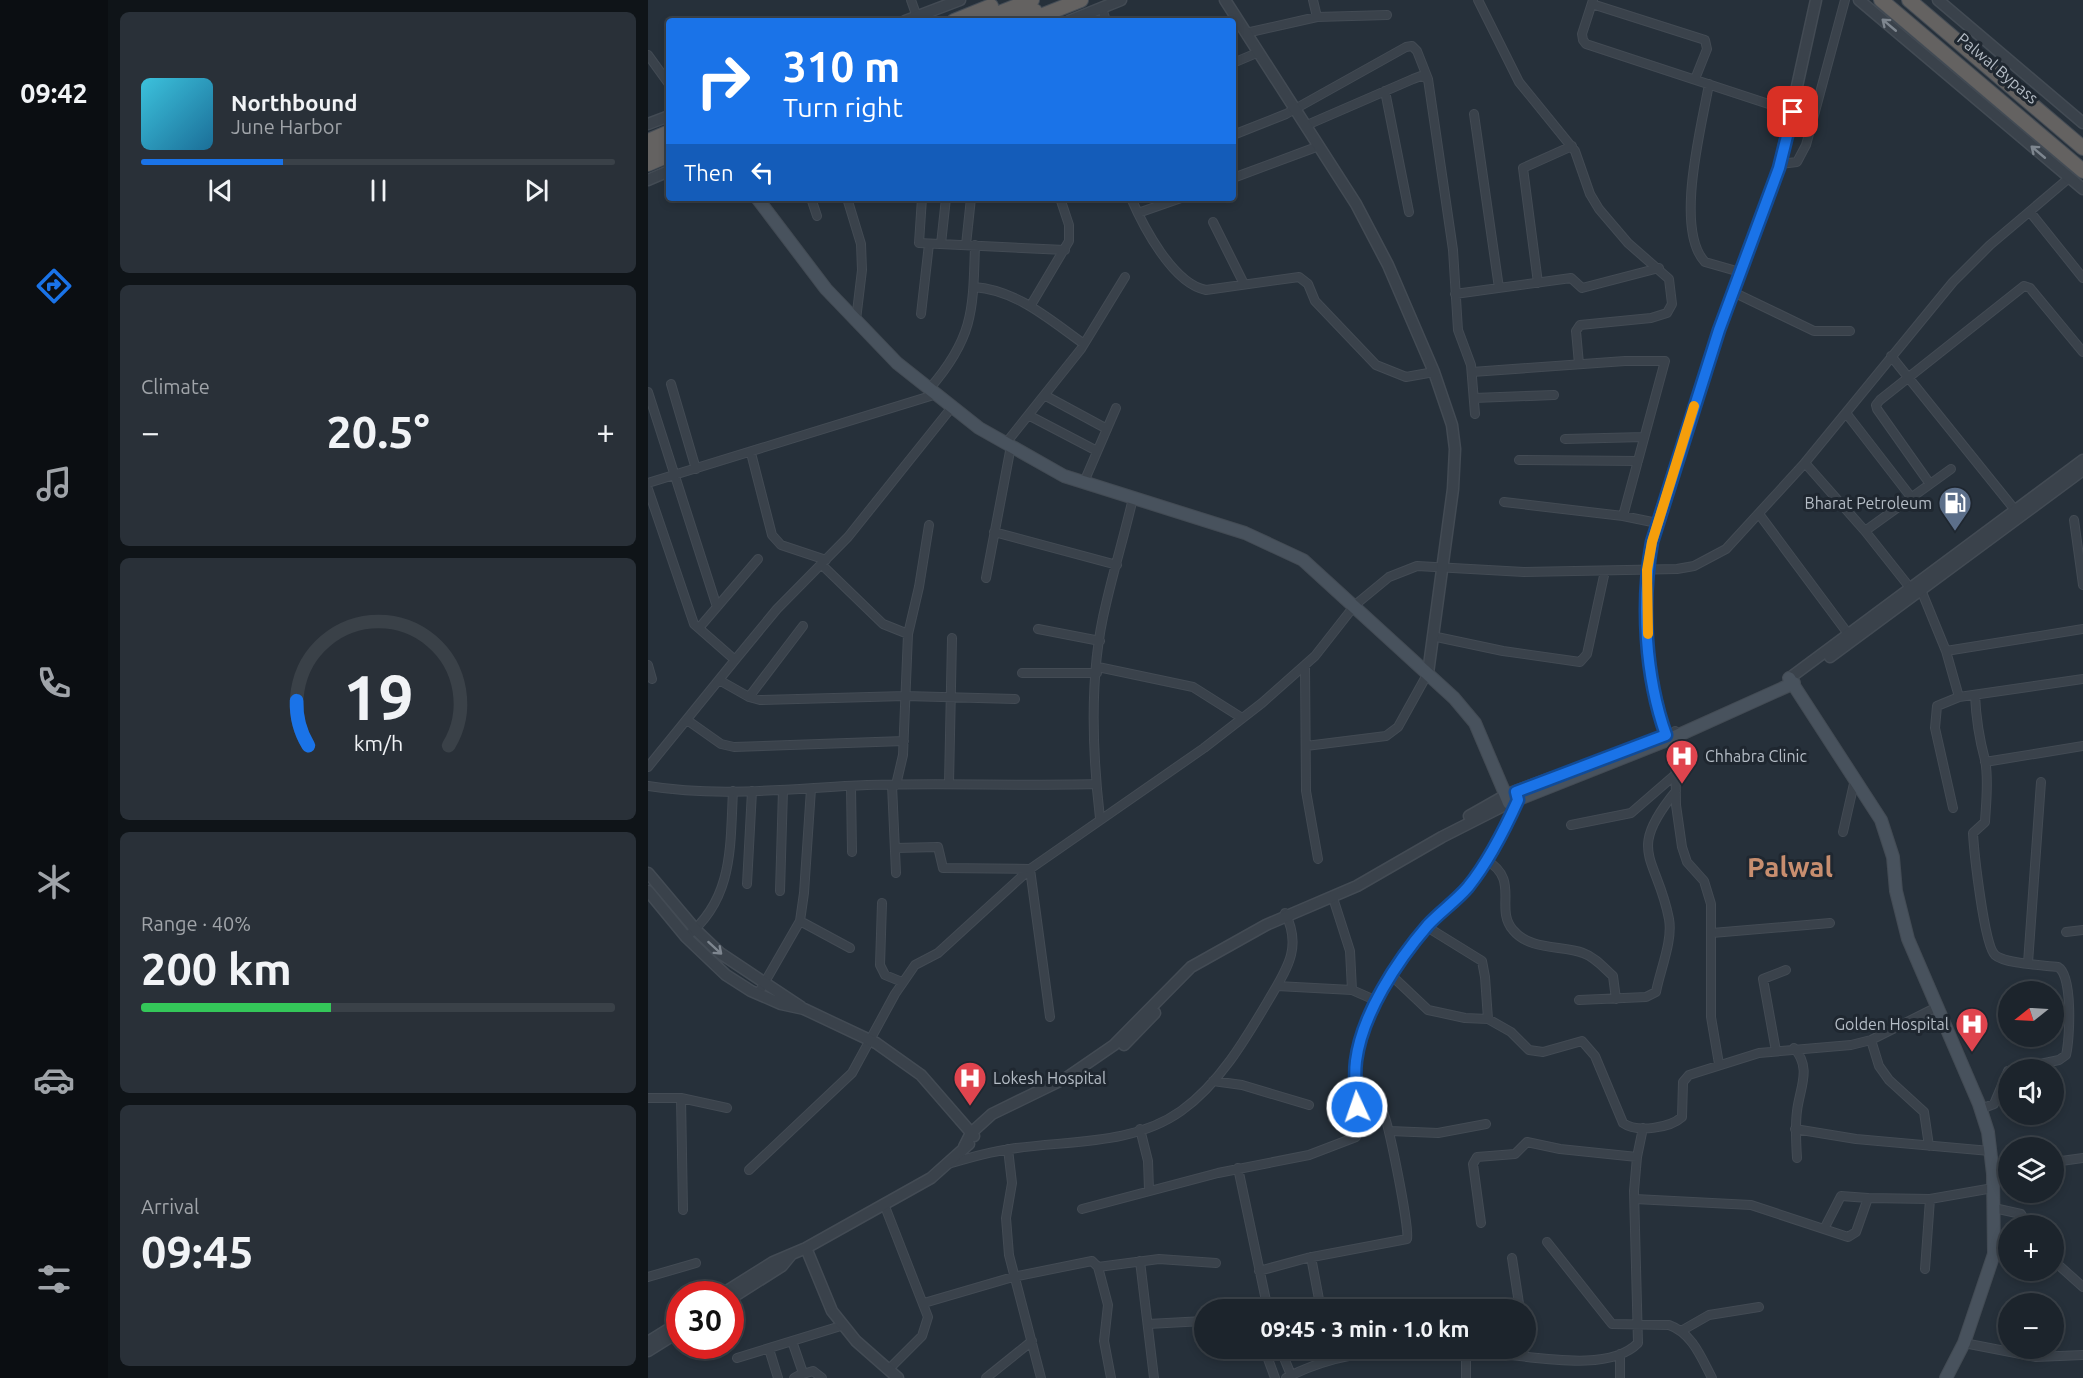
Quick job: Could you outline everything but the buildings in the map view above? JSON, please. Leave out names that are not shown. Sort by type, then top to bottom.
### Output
[{"type":"highway","points":[[962,18],[1007,0]]},
{"type":"highway","points":[[987,18],[1032,0]]},
{"type":"highway","points":[[1017,18],[1062,0]]},
{"type":"highway","points":[[1036,18],[1081,0]]},
{"type":"highway","points":[[1881,0],[2083,171]]},
{"type":"highway","name":"Palwal Bypass","points":[[1891,0],[2083,162]]},
{"type":"highway","name":"Palwal Bypass","points":[[1909,0],[2083,148]]},
{"type":"highway","points":[[1922,0],[2083,137]]},
{"type":"highway","points":[[648,141],[666,133]]},
{"type":"highway","points":[[648,152],[666,145]]},
{"type":"highway","points":[[648,164],[666,156]]},
{"type":"highway","points":[[648,169],[666,162]]},
{"type":"main road","points":[[759,201],[826,289],[897,363],[979,428],[1064,476],[1245,533],[1303,560],[1355,605],[1454,698],[1475,723],[1512,798],[1671,736],[1793,680],[1881,820],[1888,837],[1896,891],[1908,939],[1981,1110],[1990,1151],[1993,1174],[1994,1254],[1964,1343],[1946,1378]]},
{"type":"street","points":[[912,0],[917,17]]},
{"type":"street","points":[[914,18],[960,0]]},
{"type":"street","points":[[1077,18],[1121,0]]},
{"type":"street","points":[[1225,0],[1233,18]]},
{"type":"street","points":[[1313,0],[1317,17]]},
{"type":"street","points":[[1478,0],[1520,82],[1572,146],[1581,163],[1590,194],[1599,209],[1628,243],[1669,279],[1671,309],[1651,318],[1580,325],[1576,331],[1579,364]]},
{"type":"street","points":[[1719,1064],[1711,1017],[1712,933],[1709,891],[1699,873],[1687,862],[1682,847],[1671,736],[1652,676],[1647,570],[1657,523],[1733,292],[1780,164],[1816,0]]},
{"type":"street","points":[[1780,164],[1797,162],[1806,145],[1845,0]]},
{"type":"street","points":[[1859,0],[2083,189]]},
{"type":"street","points":[[1938,0],[2083,123]]},
{"type":"street","points":[[1695,79],[1707,49],[1706,40],[1592,2],[1582,34],[1584,42],[1793,112]]},
{"type":"street","points":[[1102,8],[1105,18]]},
{"type":"street","points":[[1246,33],[1317,17],[1387,15]]},
{"type":"street","points":[[1236,22],[1246,33],[1307,125],[1356,204],[1388,265],[1434,372],[1452,424],[1455,449],[1428,673],[1398,727],[1386,736],[1306,746]]},
{"type":"street","points":[[1236,134],[1296,109],[1406,47],[1412,46],[1417,51],[1428,79],[1450,225],[1458,330],[1472,372],[1475,414]]},
{"type":"street","points":[[1236,62],[1259,52]]},
{"type":"street","points":[[648,55],[666,80]]},
{"type":"street","points":[[1307,125],[1422,76],[1428,79]]},
{"type":"street","points":[[1709,84],[1692,184],[1690,221],[1705,262],[1740,272]]},
{"type":"street","points":[[1385,91],[1409,212]]},
{"type":"street","points":[[1474,114],[1499,288]]},
{"type":"street","points":[[648,124],[666,117]]},
{"type":"street","points":[[1236,177],[1319,146]]},
{"type":"street","points":[[1538,283],[1523,169],[1572,146]]},
{"type":"street","points":[[648,180],[666,172]]},
{"type":"street","points":[[749,1170],[852,1073],[902,982],[915,965],[938,953],[1030,869],[1100,818],[1155,783],[1242,718],[1305,666],[1355,605],[1389,577],[1407,568],[1442,566],[1524,572],[1647,570],[1694,566],[1712,559],[1726,549],[1805,463],[1953,282],[1990,245],[2069,178]]},
{"type":"street","points":[[812,201],[817,216]]},
{"type":"street","points":[[848,201],[861,244],[862,270],[856,320]]},
{"type":"street","points":[[922,201],[918,242],[1065,250]]},
{"type":"street","points":[[940,244],[946,201]]},
{"type":"street","points":[[648,483],[751,453],[933,391],[952,362],[969,320],[974,287],[971,201]]},
{"type":"street","points":[[1031,305],[1065,250],[1069,225],[1061,201]]},
{"type":"street","points":[[1132,201],[1163,257],[1195,286],[1206,290],[1299,277],[1308,284],[1315,301],[1376,365],[1385,371],[1406,377],[1434,372]]},
{"type":"street","points":[[1138,213],[1172,201]]},
{"type":"street","points":[[2030,212],[2083,278]]},
{"type":"street","points":[[1213,222],[1244,284]]},
{"type":"street","points":[[921,314],[929,243]]},
{"type":"street","points":[[1455,294],[1571,278],[1581,288],[1659,268]]},
{"type":"street","points":[[986,578],[1008,444],[1084,344],[1125,277]]},
{"type":"street","points":[[1930,484],[1876,407],[1880,399],[2024,286],[2030,288],[2083,352]]},
{"type":"street","points":[[974,287],[1001,292],[1031,305],[1084,344]]},
{"type":"street","points":[[1733,292],[1814,331],[1850,331]]},
{"type":"street","points":[[1891,356],[2015,510]]},
{"type":"street","points":[[1472,372],[1579,364],[1665,361],[1623,516]]},
{"type":"street","points":[[671,384],[696,469]]},
{"type":"street","points":[[648,392],[717,607]]},
{"type":"street","points":[[1474,398],[1554,394]]},
{"type":"street","points":[[1046,396],[1107,429]]},
{"type":"street","points":[[648,767],[777,609],[824,562],[892,484],[952,407]]},
{"type":"street","points":[[1084,482],[1116,408]]},
{"type":"street","points":[[1846,413],[1911,497]]},
{"type":"street","points":[[1030,416],[1098,451]]},
{"type":"street","points":[[1565,439],[1644,438]]},
{"type":"street","points":[[751,453],[772,535],[781,545],[824,562],[883,624],[908,634]]},
{"type":"street","points":[[1519,460],[1638,461]]},
{"type":"street","points":[[1793,680],[2083,460]]},
{"type":"street","points":[[1805,463],[1917,587],[1946,651],[1959,697]]},
{"type":"street","points":[[1865,531],[1951,468]]},
{"type":"street","points":[[1793,680],[1849,635],[2083,470]]},
{"type":"street","points":[[648,489],[682,592],[699,628],[735,660]]},
{"type":"street","points":[[1100,818],[1096,784],[1100,641],[1106,605],[1133,498]]},
{"type":"street","points":[[1504,502],[1623,516],[1657,523]]},
{"type":"street","points":[[1759,514],[1849,635]]},
{"type":"street","points":[[2074,520],[2083,585]]},
{"type":"street","points":[[896,873],[894,785],[904,741],[908,634],[920,587],[929,525]]},
{"type":"street","points":[[994,532],[1117,565]]},
{"type":"street","points":[[699,628],[758,558]]},
{"type":"street","points":[[1432,636],[1503,651],[1580,662],[1587,654],[1605,571]]},
{"type":"street","points":[[749,697],[803,626]]},
{"type":"street","points":[[1038,629],[1100,641]]},
{"type":"street","points":[[1946,651],[2083,629]]},
{"type":"street","points":[[949,784],[952,638]]},
{"type":"street","points":[[648,665],[652,679]]},
{"type":"street","points":[[1305,666],[1306,791],[1318,859]]},
{"type":"street","points":[[1022,673],[1098,670],[1193,687],[1242,718]]},
{"type":"street","points":[[1953,808],[1934,720],[1939,704],[1959,697],[2083,679]]},
{"type":"street","points":[[719,680],[749,697],[780,700],[905,696],[1015,699]]},
{"type":"street","points":[[1975,695],[1978,737],[1985,762],[1985,822],[1973,833],[1977,879],[1991,950],[2001,958],[2058,967],[2064,972],[2069,1020],[2066,1055],[2060,1059]]},
{"type":"street","points":[[687,720],[721,744],[734,747],[904,741]]},
{"type":"street","points":[[1985,762],[2083,746]]},
{"type":"street","points":[[1571,825],[1631,813],[1676,774]]},
{"type":"street","points":[[1843,832],[1855,779]]},
{"type":"street","points":[[2028,963],[2041,782]]},
{"type":"street","points":[[648,786],[681,791],[752,791],[894,785],[949,784],[1010,787],[1096,784]]},
{"type":"street","points":[[851,787],[852,852]]},
{"type":"street","points":[[758,994],[790,943],[800,921],[811,789]]},
{"type":"street","points":[[780,891],[783,790]]},
{"type":"street","points":[[686,937],[696,930],[723,888],[729,855],[733,791]]},
{"type":"street","points":[[747,884],[752,791]]},
{"type":"street","points":[[1579,1000],[1649,996],[1656,992],[1669,926],[1651,868],[1648,838],[1651,827],[1676,791]]},
{"type":"street","points":[[1082,1209],[1238,1168],[1309,1155],[1350,1142],[1358,1133],[1357,1055],[1377,1001],[1390,975],[1427,927],[1467,888],[1501,838],[1512,798]]},
{"type":"street","points":[[1286,915],[1333,898],[1512,798]]},
{"type":"street","points":[[743,1281],[773,1262],[806,1248],[931,1178],[948,1164],[992,1114],[1066,1078],[1114,1045],[1183,974],[1200,962],[1266,925],[1512,798]]},
{"type":"street","points":[[895,848],[938,847],[943,867],[1030,869]]},
{"type":"street","points":[[1486,860],[1498,867],[1503,877],[1508,922],[1515,933],[1546,947],[1577,951],[1594,958],[1613,976],[1616,999]]},
{"type":"street","points":[[1030,869],[1050,1017]]},
{"type":"street","points":[[648,873],[696,930],[720,953],[804,1009],[869,1040],[921,1075],[974,1135]]},
{"type":"street","points":[[648,891],[686,937],[726,975],[758,994],[781,1004],[804,1009]]},
{"type":"street","points":[[1333,898],[1350,951],[1352,990]]},
{"type":"street","points":[[882,903],[880,964],[885,975],[902,982]]},
{"type":"street","points":[[948,1164],[1008,1149],[1106,1139],[1140,1129],[1180,1112],[1213,1081],[1242,1042],[1276,986],[1293,954],[1293,942],[1286,915]]},
{"type":"street","points":[[800,921],[850,948]]},
{"type":"street","points":[[1712,933],[1830,923]]},
{"type":"street","points":[[1427,927],[1482,961],[1488,1019]]},
{"type":"street","points":[[2066,932],[2083,930]]},
{"type":"street","points":[[1776,1051],[1763,979],[1786,970]]},
{"type":"street","points":[[1390,975],[1409,990],[1420,1006],[1428,1010],[1465,1018],[1488,1019],[1534,1051],[1543,1052],[1582,1041],[1587,1045],[1623,1123],[1631,1127],[1643,1128],[1679,1120],[1682,1115],[1683,1082],[1689,1075],[1719,1064],[1776,1051],[1851,1045],[1871,1040],[1937,1007]]},
{"type":"street","points":[[1276,986],[1352,990],[1377,1001]]},
{"type":"street","points":[[1871,1040],[1875,1056],[1889,1080],[1924,1112],[1929,1146]]},
{"type":"street","points":[[1794,1048],[1801,1056],[1805,1073],[1795,1129],[1797,1158]]},
{"type":"street","points":[[1213,1081],[1242,1085],[1309,1105]]},
{"type":"street","points":[[1981,1110],[1994,1104],[1998,1096]]},
{"type":"street","points":[[648,1098],[681,1098],[727,1108]]},
{"type":"street","points":[[681,1098],[683,1210]]},
{"type":"street","points":[[1259,1270],[1311,1257],[1407,1239],[1409,1228],[1394,1166],[1390,1131],[1382,1110],[1357,1111]]},
{"type":"street","points":[[1390,1131],[1438,1133],[1486,1124]]},
{"type":"street","points":[[1536,1354],[1579,1362],[1620,1354],[1638,1343],[1635,1199],[1637,1157],[1643,1128]]},
{"type":"street","points":[[1140,1129],[1148,1161],[1149,1190]]},
{"type":"street","points":[[1795,1129],[1929,1146],[1990,1151]]},
{"type":"street","points":[[1481,1223],[1473,1164],[1477,1157],[1515,1154],[1527,1142],[1560,1149],[1637,1157]]},
{"type":"street","points":[[1008,1149],[1012,1184],[1006,1218],[1013,1277],[1041,1378]]},
{"type":"street","points":[[2064,1161],[2083,1158]]},
{"type":"street","points":[[1238,1168],[1266,1299]]},
{"type":"street","points":[[1993,1174],[1998,1173]]},
{"type":"street","points":[[1824,1229],[1841,1196],[1930,1199],[1993,1188]]},
{"type":"street","points":[[1635,1199],[1751,1204],[1844,1236],[1854,1235],[1868,1198]]},
{"type":"street","points":[[1924,1269],[1930,1199]]},
{"type":"street","points":[[884,1204],[928,1317],[926,1331],[889,1369]]},
{"type":"street","points":[[1994,1208],[2022,1215]]},
{"type":"street","points":[[1547,1242],[1608,1320],[1616,1326],[1669,1325],[1681,1331],[1700,1354],[1712,1378]]},
{"type":"street","points":[[806,1248],[832,1311],[856,1341],[898,1378]]},
{"type":"street","points":[[744,1290],[782,1266],[792,1255]]},
{"type":"street","points":[[1311,1257],[1319,1299]]},
{"type":"street","points":[[1512,1258],[1518,1299]]},
{"type":"street","points":[[1098,1267],[1140,1260],[1170,1259],[1216,1263]]},
{"type":"street","points":[[924,1303],[1013,1277],[1089,1260],[1098,1267],[1109,1309],[1104,1341],[1111,1378]]},
{"type":"street","points":[[1140,1260],[1154,1378]]},
{"type":"street","points":[[648,1277],[696,1263]]},
{"type":"street","points":[[2064,1270],[2083,1287]]},
{"type":"street","points":[[1681,1331],[1709,1315],[1759,1307]]},
{"type":"street","points":[[1148,1324],[1194,1322]]},
{"type":"street","points":[[744,1357],[844,1325]]},
{"type":"street","points":[[648,1342],[666,1331]]},
{"type":"street","points":[[648,1351],[666,1340]]},
{"type":"street","points":[[792,1341],[799,1376],[813,1371],[822,1378]]},
{"type":"street","points":[[986,1378],[1032,1341]]},
{"type":"street","points":[[1964,1343],[2036,1357],[2083,1355]]},
{"type":"street","points":[[769,1348],[778,1378]]},
{"type":"street","points":[[1620,1354],[1620,1378]]},
{"type":"street","points":[[1268,1359],[1275,1378]]},
{"type":"street","points":[[1283,1359],[1288,1377],[1338,1359]]},
{"type":"street","points":[[1466,1359],[1466,1378]]},
{"type":"slow traffic","points":[[1648,634],[1647,570],[1652,542],[1694,406]]},
{"type":"place","name":"Bharat Petroleum","points":[[1955,532]]},
{"type":"place","name":"Chhabra Clinic","points":[[1682,785]]},
{"type":"place","name":"Golden Hospital","points":[[1972,1053]]},
{"type":"place","name":"Lokesh Hospital","points":[[970,1107]]},
{"type":"district","name":"Palwal","points":[[1790,867]]},
{"type":"route","points":[[1357,1107],[1355,1064],[1358,1046],[1383,988],[1402,956],[1430,923],[1467,888],[1494,850],[1518,800],[1516,792],[1666,735],[1660,718],[1649,648],[1647,570],[1652,542],[1719,330],[1779,168],[1793,112]]}]
